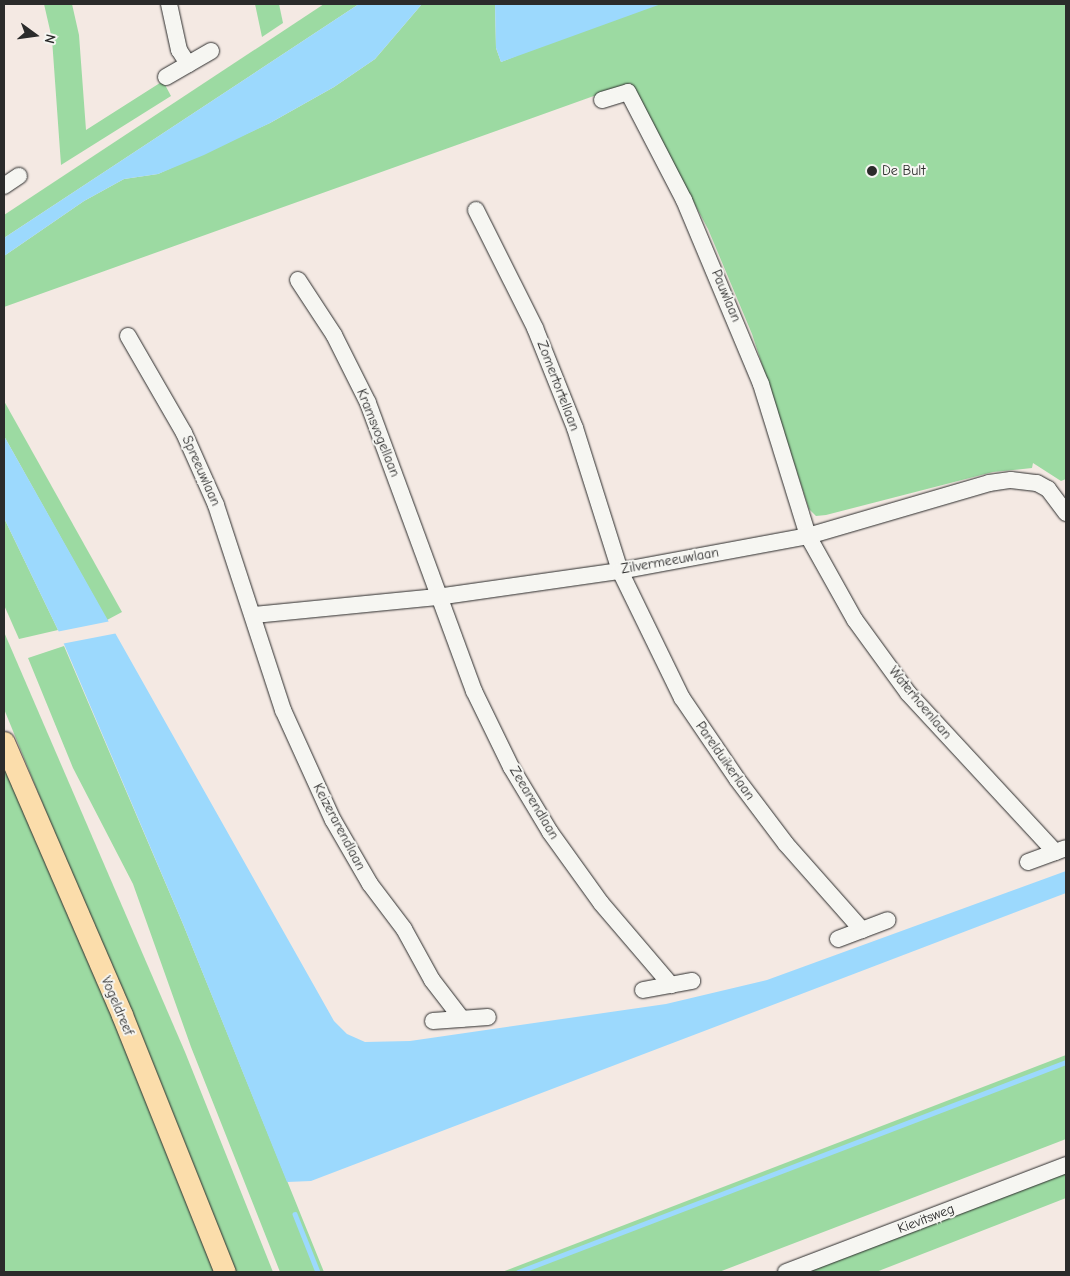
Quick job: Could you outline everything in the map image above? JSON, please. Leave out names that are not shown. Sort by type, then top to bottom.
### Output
[{"type":"main road","name":"Vogeldreef","points":[[4,742],[125,1024],[225,1272]]},
{"type":"street","points":[[169,4],[178,50],[188,64]]},
{"type":"street","points":[[166,78],[211,51]]},
{"type":"street","name":"Pauwlaan","points":[[602,100],[628,92],[684,200],[761,384],[808,536]]},
{"type":"street","points":[[4,186],[20,176]]},
{"type":"street","name":"Zomertortellaan","points":[[476,210],[539,337],[575,428],[620,570]]},
{"type":"street","name":"Kramsvogellaan","points":[[298,280],[334,336],[368,403],[438,597]]},
{"type":"street","name":"Spreeuwlaan","points":[[128,336],[184,433],[216,505],[254,616]]},
{"type":"street","name":"Zilvermeeuwlaan","points":[[254,616],[438,597],[620,570],[808,536],[989,483],[1011,480],[1037,483],[1048,489],[1066,513]]},
{"type":"street","name":"Waterhoenlaan","points":[[808,536],[855,620],[908,693],[1061,850],[1028,862]]},
{"type":"street","name":"Parelduikerlaan","points":[[620,570],[682,698],[736,780],[786,844],[862,930]]},
{"type":"street","name":"Zeearendlaan","points":[[438,597],[474,691],[511,767],[550,832],[601,903],[671,985]]},
{"type":"street","name":"Keizerarendlaan","points":[[254,616],[284,710],[333,820],[370,884],[404,929],[432,980],[462,1019]]},
{"type":"street","points":[[838,939],[888,920]]},
{"type":"street","points":[[644,990],[692,981]]},
{"type":"street","points":[[433,1021],[488,1017]]},
{"type":"street","name":"Kievitsweg","points":[[786,1272],[1066,1165]]},
{"type":"green space","points":[[44,4],[72,4],[79,35],[86,130],[163,81],[171,96],[61,165],[52,39]]},
{"type":"green space","points":[[255,4],[279,4],[283,23],[262,37]]},
{"type":"green space","points":[[324,4],[359,4],[4,238],[4,215]]},
{"type":"green space","points":[[422,4],[495,4],[496,48],[501,62],[516,56],[592,4],[1066,4],[1066,479],[1061,481],[1033,463],[1032,468],[993,472],[816,516],[809,509],[752,334],[708,229],[630,83],[4,307],[4,256],[84,201],[124,179],[158,174],[270,123],[334,87],[375,59]]},
{"type":"green space","points":[[4,401],[122,612],[107,620],[4,436]]},
{"type":"green space","points":[[4,518],[58,630],[19,639],[4,605]]},
{"type":"green space","points":[[4,632],[185,1052],[273,1272],[234,1272],[4,709]]},
{"type":"green space","points":[[64,646],[183,924],[324,1272],[280,1272],[191,1047],[133,884],[73,768],[28,658]]},
{"type":"green space","points":[[4,759],[37,834],[217,1272],[4,1272]]},
{"type":"green space","points":[[1066,1055],[1066,1139],[719,1272],[502,1272]]},
{"type":"green space","points":[[1066,1172],[1066,1198],[876,1272],[804,1272]]},
{"type":"water","points":[[359,4],[422,4],[375,59],[334,87],[270,123],[204,155],[158,174],[124,179],[84,201],[4,256],[4,238]]},
{"type":"water","points":[[495,4],[661,4],[501,62],[496,48]]},
{"type":"water","points":[[4,436],[334,1021],[347,1034],[365,1042],[410,1041],[666,1004],[767,980],[1066,871],[1066,893],[311,1181],[287,1182],[183,924],[58,630],[4,518]]},
{"type":"pier","points":[[111,621],[118,633],[61,644],[56,632]]},
{"type":"waterway","points":[[518,1272],[1066,1062]]},
{"type":"waterway","points":[[295,1214],[318,1272]]},
{"type":"place","name":"De Bult","points":[[872,171]]}]
